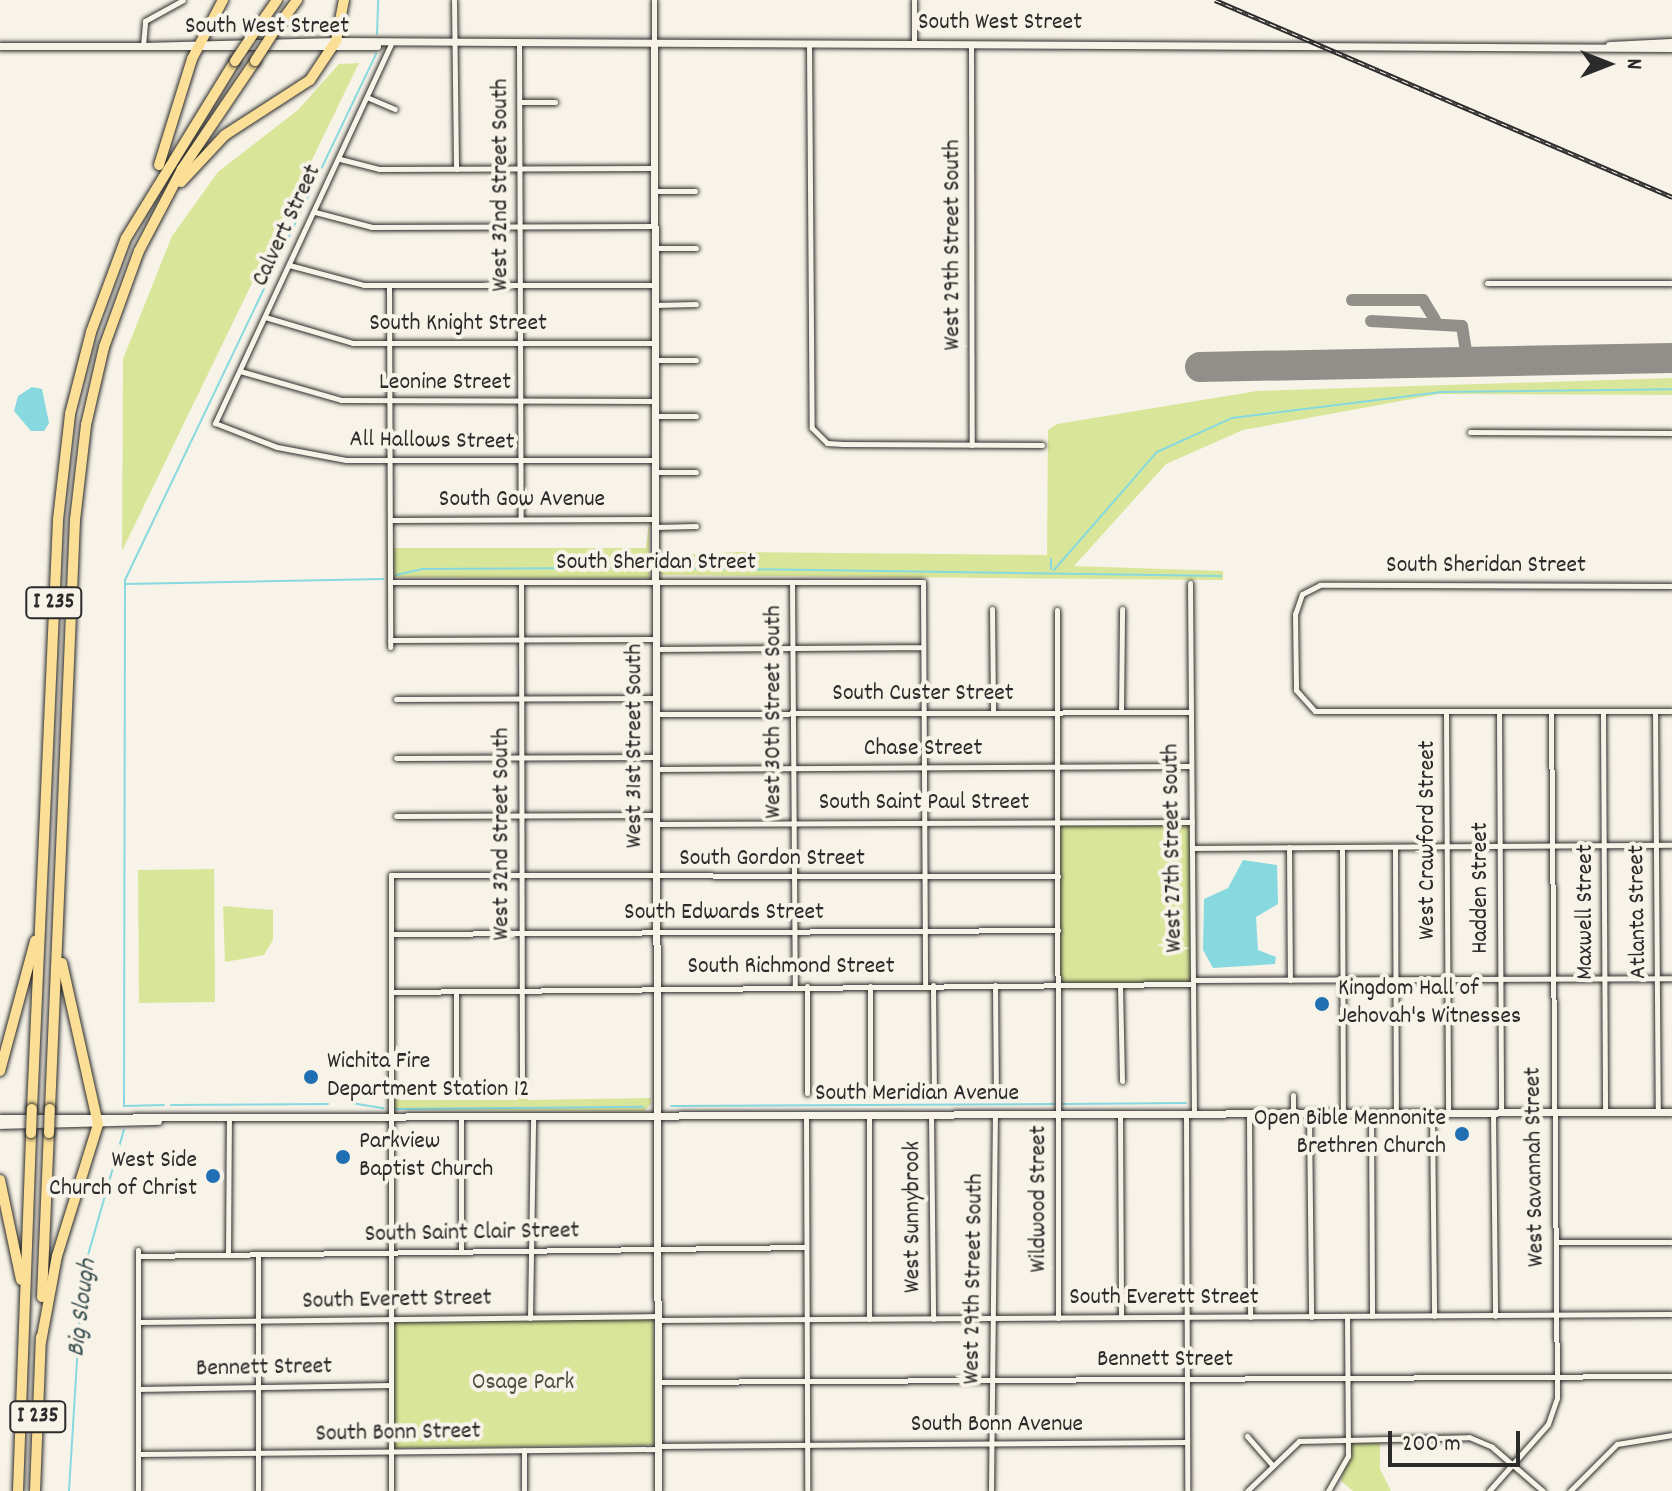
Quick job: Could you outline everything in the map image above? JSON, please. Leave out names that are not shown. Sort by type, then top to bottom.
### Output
[{"type":"highway","points":[[126,238],[172,135],[199,45],[223,0]]},
{"type":"highway","name":"I 235","points":[[18,1491],[32,1109],[65,443],[91,332],[126,238],[235,61],[277,0]]},
{"type":"highway","name":"I 235","points":[[35,1491],[50,1109],[83,439],[112,321],[154,219],[297,0]]},
{"type":"highway","points":[[154,219],[207,151],[299,90],[334,44],[344,0]]},
{"type":"highway","points":[[0,1071],[30,972],[42,900]]},
{"type":"highway","points":[[41,1342],[57,1256],[98,1121],[67,999],[59,917]]},
{"type":"highway","points":[[0,1180],[17,1249],[25,1325]]},
{"type":"street","points":[[143,46],[145,21],[183,0]]},
{"type":"street","points":[[454,0],[456,169]]},
{"type":"street","name":"West 31st Street South","points":[[654,0],[658,1491]]},
{"type":"street","points":[[914,0],[914,44]]},
{"type":"street","name":"South West Street","points":[[0,46],[455,43],[1672,45]]},
{"type":"street","name":"West 32nd Street South","points":[[519,43],[521,519]]},
{"type":"street","name":"Calvert Street","points":[[215,423],[369,98],[391,44]]},
{"type":"street","points":[[809,44],[810,416],[819,438],[843,444],[1042,445]]},
{"type":"street","name":"West 29th Street South","points":[[971,44],[972,445]]},
{"type":"street","points":[[369,98],[395,109]]},
{"type":"street","points":[[520,102],[555,102]]},
{"type":"street","points":[[340,159],[369,168],[655,168]]},
{"type":"street","points":[[655,191],[695,191]]},
{"type":"street","points":[[315,212],[372,227],[655,226]]},
{"type":"street","points":[[655,248],[696,248]]},
{"type":"street","points":[[289,265],[341,282],[389,286],[655,285]]},
{"type":"street","points":[[1487,283],[1672,283]]},
{"type":"street","points":[[389,286],[390,644],[655,639]]},
{"type":"street","points":[[655,305],[696,304]]},
{"type":"street","name":"South Knight Street","points":[[265,317],[322,338],[389,344],[655,343]]},
{"type":"street","points":[[655,360],[696,360]]},
{"type":"street","name":"Leonine Street","points":[[240,371],[321,397],[389,403],[655,401]]},
{"type":"street","points":[[655,416],[696,416]]},
{"type":"street","name":"All Hallows Street","points":[[215,423],[303,453],[390,461],[655,460]]},
{"type":"street","points":[[1470,432],[1672,433]]},
{"type":"street","points":[[655,472],[696,472]]},
{"type":"street","name":"South Gow Avenue","points":[[390,520],[521,519],[696,526]]},
{"type":"street","name":"South Sheridan Street","points":[[390,582],[923,582],[923,647]]},
{"type":"street","name":"West 32nd Street South","points":[[521,582],[522,1086]]},
{"type":"street","name":"West 30th Street South","points":[[792,583],[795,986]]},
{"type":"street","name":"West 27th Street South","points":[[1187,1491],[1186,1317],[1193,982],[1190,583]]},
{"type":"street","name":"South Sheridan Street","points":[[1446,712],[1321,712],[1305,706],[1296,690],[1295,614],[1302,594],[1328,585],[1672,586]]},
{"type":"street","points":[[992,609],[993,712]]},
{"type":"street","points":[[1121,712],[1122,609]]},
{"type":"street","name":"Wildwood Street","points":[[1057,610],[1058,1318]]},
{"type":"street","points":[[655,649],[923,647],[925,985]]},
{"type":"street","points":[[396,699],[656,698]]},
{"type":"street","name":"Atlanta Street","points":[[1655,711],[1658,1112]]},
{"type":"street","points":[[1446,712],[1672,711]]},
{"type":"street","name":"South Custer Street","points":[[656,714],[1191,712]]},
{"type":"street","name":"West Crawford Street","points":[[1446,712],[1448,1112]]},
{"type":"street","name":"Hadden Street","points":[[1495,1316],[1500,979],[1499,712]]},
{"type":"street","name":"West Savannah Street","points":[[1489,1491],[1550,1420],[1557,1377],[1551,712]]},
{"type":"street","name":"Maxwell Street","points":[[1603,712],[1605,1112]]},
{"type":"street","points":[[396,758],[656,757]]},
{"type":"street","name":"Chase Street","points":[[656,769],[1191,766]]},
{"type":"street","name":"South Saint Paul Street","points":[[396,816],[794,823],[1192,822]]},
{"type":"street","points":[[1192,848],[1672,845]]},
{"type":"street","points":[[1289,847],[1290,980]]},
{"type":"street","points":[[1342,847],[1343,1113]]},
{"type":"street","points":[[1395,847],[1396,1113]]},
{"type":"street","name":"South Gordon Street","points":[[391,934],[391,875],[1058,876]]},
{"type":"street","name":"South Edwards Street","points":[[391,934],[1058,930]]},
{"type":"street","points":[[391,934],[391,1491]]},
{"type":"street","name":"South Richmond Street","points":[[390,992],[1672,978]]},
{"type":"street","points":[[933,985],[934,1092]]},
{"type":"street","points":[[995,985],[996,1092]]},
{"type":"street","points":[[1120,985],[1122,1081]]},
{"type":"street","points":[[807,986],[807,1093]]},
{"type":"street","points":[[870,986],[870,1093]]},
{"type":"street","points":[[456,991],[456,1088]]},
{"type":"street","points":[[1293,1095],[1293,1113]]},
{"type":"street","name":"South Meridian Avenue","points":[[0,1125],[162,1120],[1672,1112]]},
{"type":"street","points":[[1249,1113],[1250,1317]]},
{"type":"street","points":[[1309,1113],[1311,1317]]},
{"type":"street","points":[[1371,1113],[1372,1316]]},
{"type":"street","points":[[1432,1113],[1434,1316]]},
{"type":"street","points":[[1120,1114],[1121,1317]]},
{"type":"street","points":[[869,1115],[869,1319]]},
{"type":"street","name":"West Sunnybrook","points":[[931,1115],[933,1319]]},
{"type":"street","name":"West 29th Street South","points":[[991,1491],[991,1380],[996,1319],[995,1115]]},
{"type":"street","points":[[806,1116],[807,1491]]},
{"type":"street","name":"South Meridian Avenue","points":[[0,1118],[98,1121]]},
{"type":"street","points":[[461,1118],[461,1252]]},
{"type":"street","points":[[530,1318],[533,1118]]},
{"type":"street","points":[[228,1255],[229,1120]]},
{"type":"street","points":[[1556,1242],[1672,1242]]},
{"type":"street","name":"South Saint Clair Street","points":[[138,1322],[138,1253],[228,1255],[806,1247]]},
{"type":"street","points":[[258,1254],[258,1491]]},
{"type":"street","name":"South Everett Street","points":[[138,1322],[1672,1314]]},
{"type":"street","points":[[1328,1491],[1347,1464],[1347,1317]]},
{"type":"street","points":[[138,1322],[138,1491]]},
{"type":"street","name":"Bennett Street","points":[[657,1382],[1672,1376]]},
{"type":"street","name":"Bennett Street","points":[[138,1389],[391,1385]]},
{"type":"street","points":[[1570,1491],[1617,1444],[1672,1435]]},
{"type":"street","points":[[1247,1436],[1271,1464]]},
{"type":"street","points":[[1247,1491],[1271,1464],[1299,1441],[1473,1438],[1513,1464],[1543,1491]]},
{"type":"street","name":"South Bonn Avenue","points":[[807,1445],[1187,1442]]},
{"type":"street","name":"South Bonn Street","points":[[138,1454],[807,1445]]},
{"type":"street","points":[[524,1450],[524,1491]]},
{"type":"green space","points":[[359,63],[122,551],[123,359],[172,236],[218,172],[298,110],[339,64]]},
{"type":"green space","points":[[1672,378],[1672,395],[1439,394],[1243,430],[1166,464],[1074,566],[1223,571],[1223,580],[661,575],[661,556],[738,552],[1047,555],[1048,430],[1057,424],[1257,391]]},
{"type":"green space","points":[[649,522],[649,578],[394,577],[393,548],[646,548]]},
{"type":"green space","points":[[1058,822],[1192,822],[1193,984],[1059,985]]},
{"type":"green space","points":[[214,869],[215,1002],[139,1003],[138,870]]},
{"type":"green space","points":[[223,906],[273,910],[273,940],[264,955],[225,962]]},
{"type":"green space","points":[[528,1089],[528,1100],[651,1098],[651,1104],[644,1111],[393,1110],[393,1100],[518,1100],[518,1092]]},
{"type":"green space","name":"Osage Park","points":[[653,1319],[654,1445],[394,1448],[393,1321]]},
{"type":"green space","points":[[1351,1443],[1380,1443],[1380,1469],[1391,1491],[1353,1491],[1341,1481]]},
{"type":"water","points":[[32,387],[42,389],[49,423],[44,431],[31,431],[14,411],[18,396]]},
{"type":"water","points":[[1243,860],[1277,865],[1278,904],[1256,917],[1258,950],[1276,957],[1275,964],[1213,968],[1203,950],[1204,899],[1228,888]]},
{"type":"waterway","points":[[377,34],[378,0]]},
{"type":"waterway","points":[[164,1105],[124,1106],[125,580],[376,54]]},
{"type":"waterway","points":[[1054,570],[1157,452],[1232,418],[1441,392],[1672,389]]},
{"type":"waterway","points":[[1051,559],[1051,569]]},
{"type":"waterway","points":[[396,575],[421,569],[645,568]]},
{"type":"waterway","points":[[668,568],[1221,576]]},
{"type":"waterway","points":[[125,584],[383,579]]},
{"type":"waterway","points":[[351,1103],[384,1108]]},
{"type":"waterway","points":[[1063,1104],[1186,1103]]},
{"type":"waterway","points":[[171,1105],[328,1104]]},
{"type":"waterway","points":[[671,1106],[1054,1104]]},
{"type":"waterway","points":[[394,1109],[643,1107]]},
{"type":"waterway","name":"Big Slough","points":[[69,1491],[82,1276],[124,1130]]},
{"type":"taxiway","points":[[1352,300],[1423,300],[1435,320]]},
{"type":"taxiway","points":[[1371,321],[1462,326],[1468,362]]},
{"type":"runway","points":[[1200,367],[1672,358]]},
{"type":"railway","points":[[1215,0],[1672,197]]},
{"type":"place","name":"Kingdom Hall of Jehovah's Witnesses","points":[[1322,1004]]},
{"type":"place","name":"Wichita Fire Department Station 12","points":[[311,1077]]},
{"type":"place","name":"Open Bible Mennonite Brethren Church","points":[[1462,1134]]},
{"type":"place","name":"Parkview Baptist Church","points":[[343,1157]]},
{"type":"place","name":"West Side Church of Christ","points":[[213,1176]]}]
